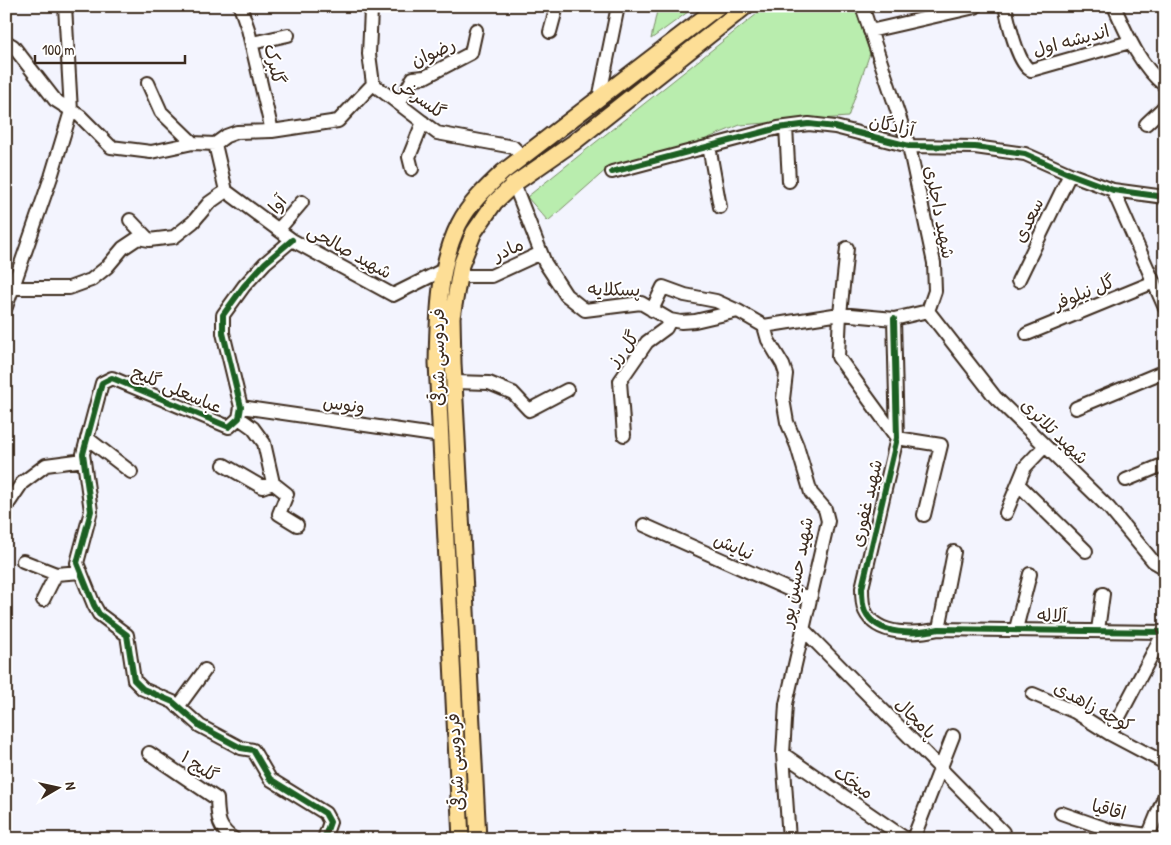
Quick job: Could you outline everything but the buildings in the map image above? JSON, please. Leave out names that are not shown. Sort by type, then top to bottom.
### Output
[{"type":"main road","name":"فردوسی شرقی","points":[[478,839],[452,317],[461,265],[474,232],[495,202],[514,184],[573,143],[746,6]]},
{"type":"main road","name":"فردوسی شرقی","points":[[461,839],[438,363],[438,316],[446,260],[459,224],[483,191],[503,172],[717,8]]},
{"type":"main road","points":[[717,8],[726,23]]},
{"type":"street","points":[[6,307],[51,177],[70,110],[65,6]]},
{"type":"street","name":"گلبرک","points":[[240,6],[252,43],[272,130]]},
{"type":"street","name":"گلسرخی","points":[[375,6],[371,10],[369,54],[373,84],[436,133],[513,147],[523,157]]},
{"type":"street","points":[[550,32],[558,6]]},
{"type":"street","points":[[599,99],[618,6]]},
{"type":"street","name":"شهید داجلری","points":[[862,6],[909,146],[934,263],[935,291],[928,311]]},
{"type":"street","name":"اندیشه اول","points":[[1005,6],[1008,23],[1022,62],[1026,68],[1031,70],[1130,42]]},
{"type":"street","points":[[1114,6],[1130,42],[1155,78],[1165,86]]},
{"type":"street","points":[[870,30],[975,8]]},
{"type":"street","name":"رضوان","points":[[399,104],[413,78],[425,77],[471,54],[476,30]]},
{"type":"street","points":[[252,43],[288,35]]},
{"type":"street","points":[[6,42],[13,46],[55,100],[80,116],[111,147],[151,152],[193,143],[215,144],[226,136],[238,132],[272,130],[338,121],[373,84]]},
{"type":"street","points":[[148,83],[161,112],[193,143]]},
{"type":"street","points":[[1146,124],[1165,106]]},
{"type":"street","points":[[412,169],[408,157],[423,122]]},
{"type":"street","name":"آزادگان","points":[[612,172],[786,126],[809,124],[834,127],[909,146],[975,147],[1025,154],[1070,174],[1114,190],[1165,197]]},
{"type":"street","points":[[786,126],[789,181]]},
{"type":"street","points":[[13,288],[69,288],[91,280],[107,267],[123,248],[138,238],[148,240],[174,237],[193,222],[209,203],[226,190],[215,144]]},
{"type":"street","points":[[709,146],[720,207]]},
{"type":"street","name":"سعدی","points":[[1018,281],[1070,174]]},
{"type":"street","name":"پسکلایه","points":[[514,184],[545,263],[566,295],[585,310],[641,304],[670,320],[681,322],[695,321],[738,311]]},
{"type":"street","name":"شهید صالحی","points":[[226,190],[292,240],[393,295],[445,269]]},
{"type":"street","points":[[1114,190],[1165,308]]},
{"type":"street","name":"آوا","points":[[278,229],[302,202]]},
{"type":"street","points":[[130,220],[148,240]]},
{"type":"street","name":"شهید صالحی","points":[[240,412],[223,333],[224,315],[244,286],[265,263],[292,240]]},
{"type":"street","name":"شهید غفوری","points":[[847,248],[840,314],[838,357],[897,438]]},
{"type":"street","name":"مادر","points":[[459,276],[491,276],[541,253]]},
{"type":"street","name":"گل نیلوفر","points":[[1027,334],[1154,282]]},
{"type":"street","points":[[652,310],[663,287],[685,295],[716,301],[764,326],[840,314],[894,320],[928,311]]},
{"type":"street","name":"شهید تلاتری","points":[[928,311],[995,397],[1109,508],[1153,561],[1165,568]]},
{"type":"street","name":"گل رز","points":[[624,435],[620,381],[647,342],[666,328],[670,320]]},
{"type":"street","name":"شهید غفوری","points":[[894,320],[897,438],[862,588],[864,611],[875,624],[892,631],[913,632],[939,629]]},
{"type":"street","name":"شهید حسین پور","points":[[764,326],[768,340],[783,364],[786,374],[783,400],[787,422],[797,446],[810,493],[825,509],[828,521],[786,704],[783,754],[789,839]]},
{"type":"street","points":[[1076,408],[1165,371]]},
{"type":"street","name":"عباسعلی گلیج","points":[[240,412],[229,427],[112,378],[102,383],[83,454],[91,511],[77,562],[99,614],[127,635],[134,680],[142,689],[173,702],[200,726],[241,748],[253,750],[270,780],[325,813],[330,822],[324,839]]},
{"type":"street","points":[[454,382],[489,383],[513,393],[529,410],[567,390]]},
{"type":"street","points":[[240,412],[264,443],[273,483],[288,494],[279,514],[297,526]]},
{"type":"street","name":"ونوس","points":[[240,412],[441,436]]},
{"type":"street","points":[[87,438],[131,472]]},
{"type":"street","points":[[897,438],[941,445],[924,515]]},
{"type":"street","points":[[1006,513],[1025,467],[1045,446]]},
{"type":"street","points":[[6,507],[22,483],[46,465],[84,460]]},
{"type":"street","points":[[1126,480],[1165,464]]},
{"type":"street","points":[[224,465],[262,486],[273,483]]},
{"type":"street","points":[[1018,484],[1086,550]]},
{"type":"street","name":"نیایش","points":[[644,526],[810,599]]},
{"type":"street","points":[[939,629],[954,552]]},
{"type":"street","points":[[23,561],[56,574],[81,572]]},
{"type":"street","points":[[43,600],[56,574]]},
{"type":"street","points":[[1016,629],[1030,574]]},
{"type":"street","points":[[1098,630],[1103,594]]},
{"type":"street","name":"پامچال","points":[[803,629],[1003,832]]},
{"type":"street","name":"آلاله","points":[[939,629],[1164,632]]},
{"type":"street","points":[[1110,734],[1164,632]]},
{"type":"street","points":[[178,707],[205,670]]},
{"type":"street","name":"کوچه زاهدی","points":[[1033,694],[1075,712],[1110,734],[1163,757]]},
{"type":"street","points":[[913,839],[953,736]]},
{"type":"street","name":"گلیج ۱","points":[[149,753],[217,799],[218,820],[224,833],[234,839]]},
{"type":"street","name":"میخک","points":[[783,754],[906,839]]},
{"type":"street","points":[[1151,837],[1165,795]]},
{"type":"street","name":"اقاقیا","points":[[1062,813],[1110,830],[1151,837]]},
{"type":"green space","points":[[658,6],[696,6],[651,39]]},
{"type":"green space","points":[[767,6],[854,6],[870,53],[848,117],[740,125],[696,143],[608,168],[548,221],[527,197]]},
{"type":"cycle path","points":[[612,172],[778,128],[809,124],[835,127],[909,146],[975,147],[1025,154],[1113,190],[1165,197]]},
{"type":"cycle path","points":[[292,240],[265,263],[244,286],[223,315],[223,333],[241,407],[239,418],[229,427],[112,378],[102,383],[83,454],[91,511],[77,563],[99,614],[127,635],[134,680],[143,689],[173,702],[200,726],[241,748],[253,750],[270,779],[325,813],[330,822],[324,839]]},
{"type":"cycle path","points":[[894,319],[897,438],[862,588],[864,609],[871,619],[879,625],[898,632],[920,632],[939,629],[1165,632]]}]
